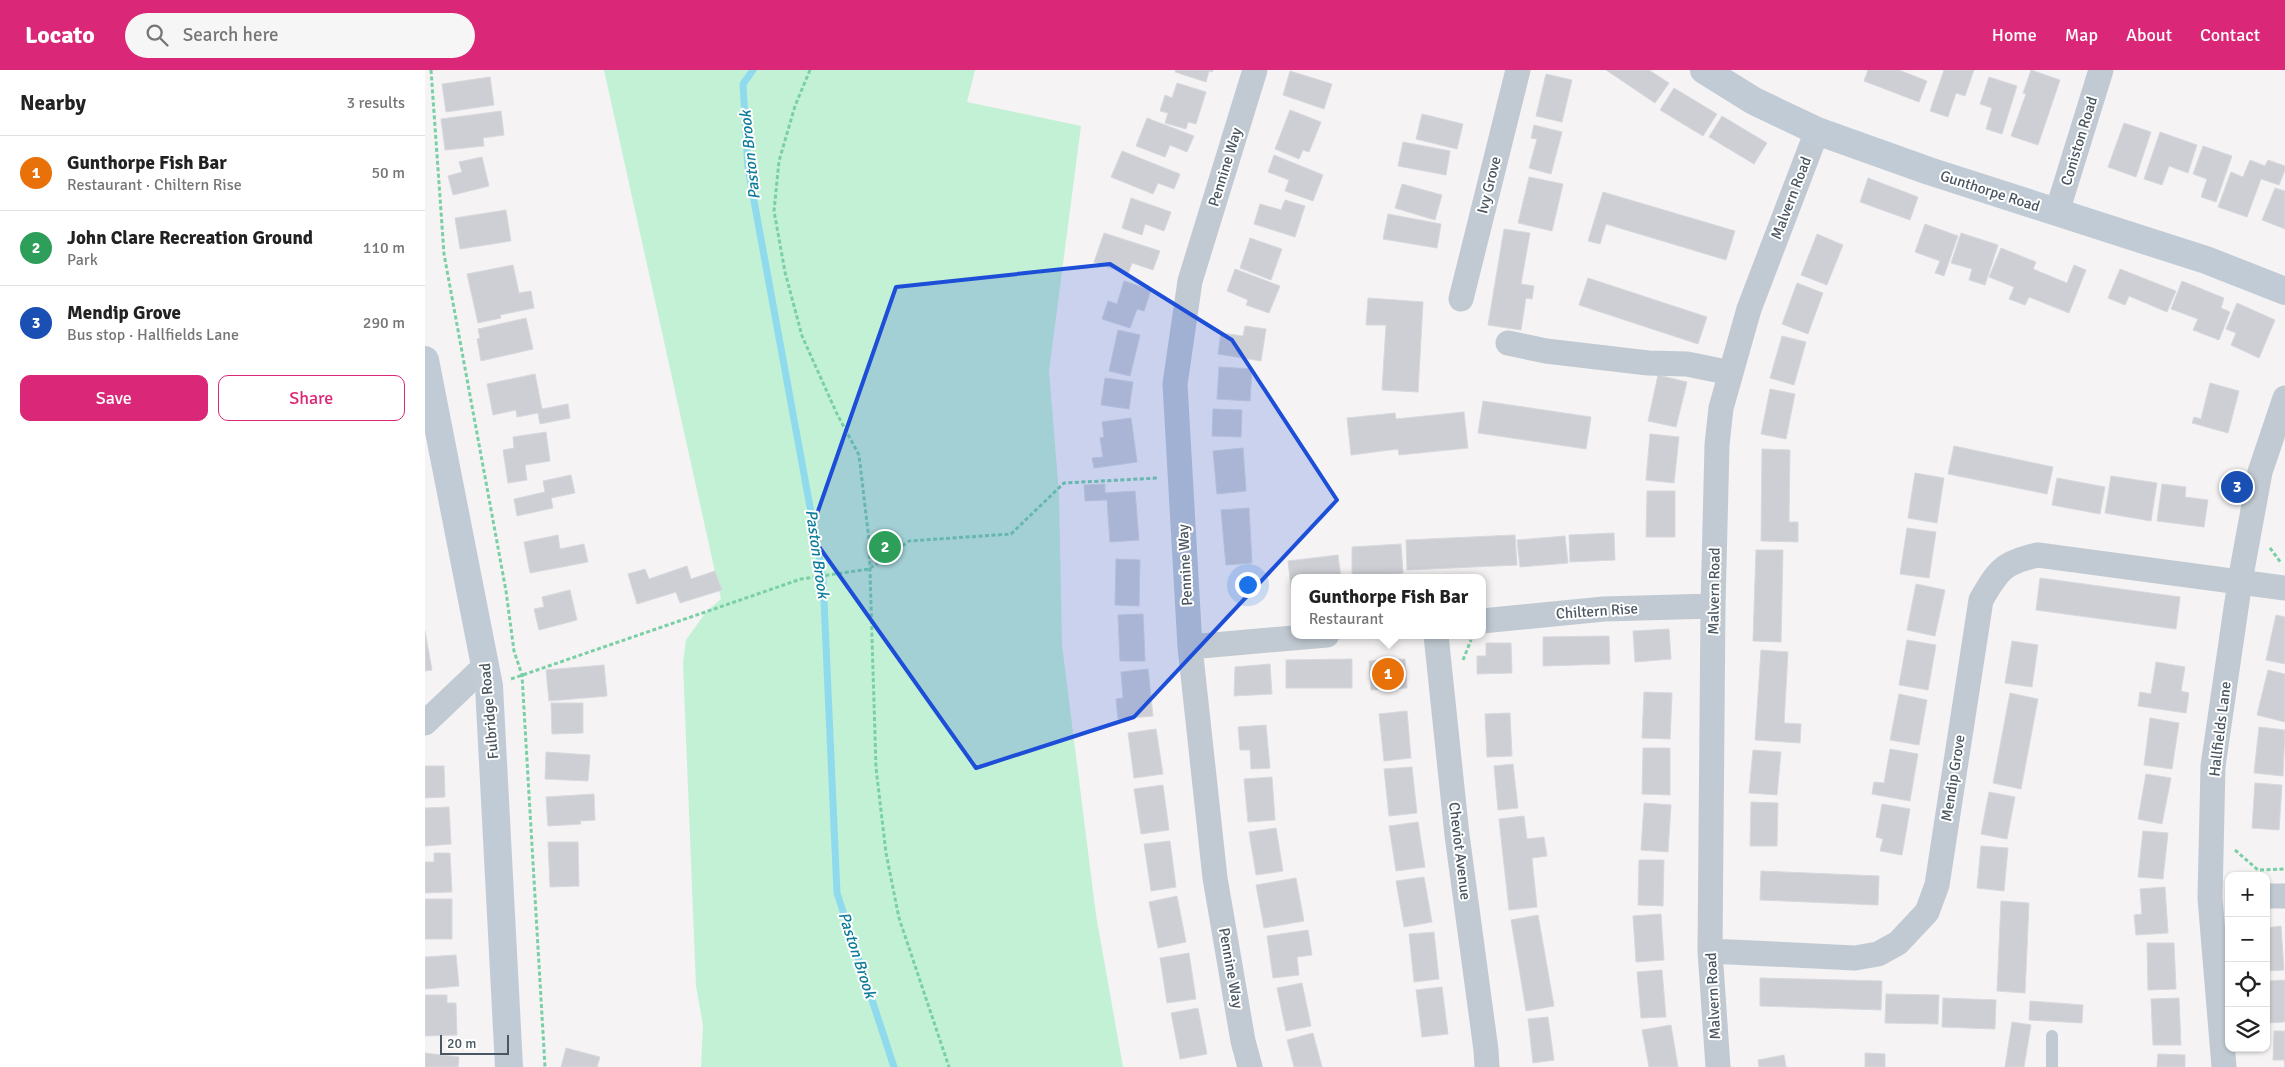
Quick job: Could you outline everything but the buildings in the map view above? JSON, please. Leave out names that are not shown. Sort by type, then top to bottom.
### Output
[{"type":"street","name":"Pennine Way","points":[[1250,1067],[1243,1041],[1215,878],[1190,647],[1175,384],[1190,281],[1255,70]]},
{"type":"street","name":"Ivy Grove","points":[[1461,299],[1518,70]]},
{"type":"street","name":"Gunthorpe Road","points":[[1705,70],[1754,101],[1817,131],[1929,171],[2206,260],[2285,291]]},
{"type":"street","name":"Coniston Road","points":[[2057,212],[2101,70]]},
{"type":"street","name":"Malvern Road","points":[[1717,1067],[1711,951],[1713,606],[1717,445],[1721,408],[1749,309],[1817,131]]},
{"type":"street","points":[[1507,343],[1546,351],[1648,363],[1687,364],[1731,373]]},
{"type":"street","name":"Fulbridge Road","points":[[425,360],[488,675],[509,1067]]},
{"type":"street","name":"Hallfields Lane","points":[[2224,1067],[2213,766],[2240,581],[2260,472],[2285,398]]},
{"type":"street","name":"Mendip Grove","points":[[1711,951],[1855,958],[1878,954],[1898,943],[1927,912],[1937,884],[1981,600],[1992,581],[2004,567],[2019,559],[2038,554],[2285,588]]},
{"type":"street","name":"Chiltern Rise","points":[[1486,621],[1604,609],[1713,606]]},
{"type":"street","points":[[1190,647],[1291,638]]},
{"type":"street","name":"Cheviot Avenue","points":[[1436,639],[1457,835],[1487,1067]]},
{"type":"street","points":[[425,723],[488,675]]},
{"type":"street","points":[[2270,896],[2285,896]]},
{"type":"lane","points":[[2052,1036],[2052,1067]]},
{"type":"path","points":[[431,70],[444,254],[506,591],[514,651],[521,675],[545,1067]]},
{"type":"path","points":[[809,70],[795,106],[779,161],[775,211],[785,272],[802,336],[837,414],[859,455],[869,540],[876,768],[886,853],[899,918],[949,1067]]},
{"type":"path","points":[[488,675],[521,675],[801,579],[869,570],[909,541],[1011,534],[1064,483],[1161,478]]},
{"type":"path","points":[[2233,849],[2258,870],[2285,869]]},
{"type":"highlighted area","points":[[1110,264],[1232,340],[1337,500],[1134,717],[976,768],[810,534],[896,287]]},
{"type":"green space","points":[[604,70],[975,70],[967,102],[1081,126],[1049,371],[1059,494],[1062,645],[1096,915],[1123,1067],[701,1067],[703,1025],[696,986],[683,663],[686,640],[706,612],[721,599]]},
{"type":"waterway","name":"Paston Brook","points":[[753,70],[743,84],[748,168],[823,578],[837,893],[894,1067]]},
{"type":"place","name":"Mendip Grove","points":[[2237,487]]},
{"type":"place","name":"John Clare Recreation Ground","points":[[885,547]]},
{"type":"place","name":"Gunthorpe Fish Bar","points":[[1388,674]]}]
